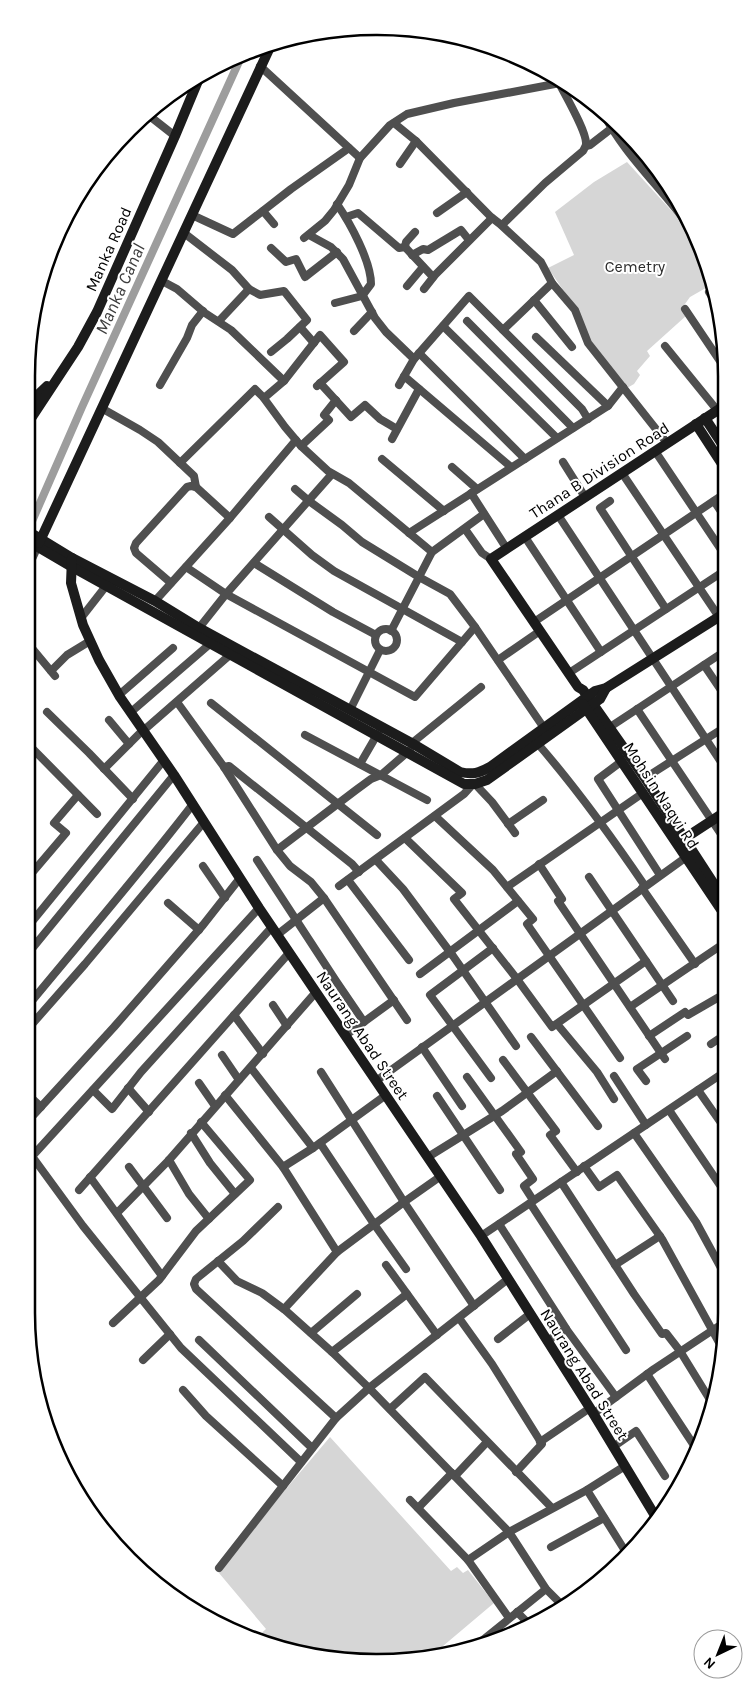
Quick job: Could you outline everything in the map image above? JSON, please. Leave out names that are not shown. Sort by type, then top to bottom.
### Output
[{"type":"street","points":[[35,535],[102,409],[267,53]]},
{"type":"street","points":[[239,112],[237,105],[259,56]]},
{"type":"street","points":[[260,66],[360,158]]},
{"type":"street","points":[[525,459],[416,356],[386,332],[362,296],[343,259],[337,252],[332,247],[306,236],[325,222],[349,185],[360,158],[394,123],[407,114],[552,84]]},
{"type":"street","name":"Manka Road","points":[[35,412],[78,347],[97,312],[195,88]]},
{"type":"street","points":[[502,225],[545,183],[583,151],[586,146],[587,143],[582,129],[563,91]]},
{"type":"street","points":[[153,119],[175,136]]},
{"type":"street","points":[[394,123],[416,141],[492,218],[541,262],[552,283],[575,310],[588,343],[667,443]]},
{"type":"street","points":[[586,146],[611,129]]},
{"type":"street","points":[[615,132],[668,199]]},
{"type":"street","points":[[400,164],[416,141]]},
{"type":"street","points":[[192,215],[233,234],[349,148]]},
{"type":"street","points":[[437,212],[467,192]]},
{"type":"street","points":[[335,303],[362,296],[371,284],[367,262],[346,217],[337,204]]},
{"type":"street","points":[[263,211],[274,224]]},
{"type":"street","points":[[346,217],[358,213],[399,248],[404,247],[433,277]]},
{"type":"street","points":[[424,289],[433,277],[492,218]]},
{"type":"street","points":[[412,255],[423,249],[428,250],[461,230],[469,240]]},
{"type":"street","points":[[404,247],[415,232]]},
{"type":"street","points":[[184,233],[232,270],[249,289],[260,295],[284,291],[307,320],[271,352]]},
{"type":"street","points":[[271,248],[286,262],[296,259],[305,277],[337,252]]},
{"type":"street","points":[[407,286],[423,266]]},
{"type":"street","points":[[162,281],[176,289],[203,311],[231,330],[284,381]]},
{"type":"street","points":[[503,330],[552,283]]},
{"type":"street","points":[[219,321],[249,289]]},
{"type":"street","points":[[399,385],[416,356],[469,296],[582,408],[588,419]]},
{"type":"street","points":[[534,300],[572,347]]},
{"type":"street","points":[[685,309],[717,357]]},
{"type":"street","points":[[160,386],[187,338],[192,325],[203,311]]},
{"type":"street","points":[[354,332],[372,312]]},
{"type":"street","points":[[467,321],[573,428]]},
{"type":"street","points":[[443,326],[557,438]]},
{"type":"street","points":[[300,328],[314,343]]},
{"type":"street","points":[[264,398],[284,381],[320,335],[344,362],[318,384],[351,417],[365,404],[380,419],[397,429]]},
{"type":"street","points":[[536,337],[608,406]]},
{"type":"street","points":[[665,346],[718,406]]},
{"type":"street","points":[[35,398],[61,373]]},
{"type":"street","points":[[404,376],[511,468]]},
{"type":"street","points":[[409,533],[608,406],[622,387]]},
{"type":"street","points":[[180,463],[255,389],[298,443],[332,474],[350,483],[432,552]]},
{"type":"street","points":[[392,439],[419,389]]},
{"type":"street","points":[[155,602],[298,443],[328,420],[324,415],[336,400]]},
{"type":"street","points":[[102,409],[158,442],[194,476],[196,487]]},
{"type":"street","name":"Thana B Division Road","points":[[491,559],[718,409]]},
{"type":"street","points":[[700,421],[718,440]]},
{"type":"street","points":[[700,421],[718,456]]},
{"type":"street","points":[[655,451],[718,545]]},
{"type":"street","points":[[382,459],[444,511]]},
{"type":"street","points":[[563,462],[585,497]]},
{"type":"street","points":[[452,467],[474,491],[484,514],[507,549]]},
{"type":"street","points":[[622,472],[699,588],[718,610]]},
{"type":"street","points":[[199,628],[226,594],[332,474]]},
{"type":"street","points":[[172,583],[136,553],[134,548],[136,543],[187,487],[196,487],[230,518]]},
{"type":"street","points":[[295,488],[308,501],[362,542],[419,578],[450,594],[475,627],[544,728]]},
{"type":"street","points":[[498,660],[567,600],[718,498]]},
{"type":"street","points":[[610,501],[600,508],[666,609]]},
{"type":"street","points":[[714,501],[718,507]]},
{"type":"street","points":[[391,630],[432,552],[484,514]]},
{"type":"street","points":[[558,515],[718,757]]},
{"type":"street","points":[[269,517],[334,571],[462,642]]},
{"type":"street","points":[[465,529],[482,553],[491,559]]},
{"type":"street","points":[[525,537],[601,652]]},
{"type":"street","points":[[35,540],[106,586],[231,654],[460,772],[475,774],[490,768],[544,728],[588,703]]},
{"type":"street","name":"Mohsin Naqvi Rd","points":[[491,559],[578,687],[577,695],[588,703],[610,727],[645,778],[680,842],[685,858],[718,905]]},
{"type":"street","points":[[72,563],[155,602],[350,710],[380,731]]},
{"type":"street","name":"Naurang Abad Street","points":[[72,563],[72,583],[81,618],[90,641],[119,695],[144,729],[274,931],[481,1236],[653,1512]]},
{"type":"street","points":[[254,563],[333,612],[376,635]]},
{"type":"street","points":[[186,567],[226,594],[415,697],[475,627]]},
{"type":"street","points":[[569,673],[718,575]]},
{"type":"street","points":[[81,618],[106,586]]},
{"type":"street","points":[[411,747],[458,782],[474,784],[487,780],[538,744],[588,703],[595,691],[606,688],[718,618]]},
{"type":"street","points":[[381,630],[391,630],[397,639],[395,646],[387,652],[380,650],[376,645],[376,635],[381,630]]},
{"type":"street","points":[[35,652],[53,673],[67,655],[90,641]]},
{"type":"street","points":[[131,712],[211,643]]},
{"type":"street","points":[[119,695],[173,648]]},
{"type":"street","points":[[350,710],[380,650]]},
{"type":"street","points":[[104,769],[144,729],[231,654]]},
{"type":"street","points":[[610,727],[718,656]]},
{"type":"street","points":[[704,665],[718,686]]},
{"type":"street","points":[[277,850],[371,779],[381,775],[481,687]]},
{"type":"street","points":[[177,702],[224,767],[277,850],[290,866],[311,882],[324,898],[407,1020]]},
{"type":"street","points":[[211,703],[377,835]]},
{"type":"street","name":"Mohsin Naqvi Rd","points":[[588,703],[643,793],[718,890]]},
{"type":"street","points":[[637,709],[718,829]]},
{"type":"street","points":[[47,712],[133,799]]},
{"type":"street","points":[[109,720],[128,744]]},
{"type":"street","points":[[360,764],[380,731]]},
{"type":"street","points":[[645,778],[718,731]]},
{"type":"street","points":[[305,735],[427,800]]},
{"type":"street","points":[[538,744],[565,775],[601,822],[696,964]]},
{"type":"street","points":[[35,751],[97,814]]},
{"type":"street","points":[[35,918],[164,760]]},
{"type":"street","points":[[622,761],[598,779],[660,876]]},
{"type":"street","points":[[224,767],[229,766],[352,864],[359,872]]},
{"type":"street","points":[[35,945],[174,775]]},
{"type":"street","points":[[339,886],[406,838],[464,794],[474,784]]},
{"type":"street","points":[[474,784],[492,802],[515,833]]},
{"type":"street","points":[[507,887],[643,793]]},
{"type":"street","points":[[35,869],[66,833],[54,823],[78,795]]},
{"type":"street","points":[[508,824],[543,800]]},
{"type":"street","points":[[35,997],[153,856],[193,804]]},
{"type":"street","points":[[435,816],[493,870],[533,919],[527,924],[620,1058]]},
{"type":"street","points":[[680,842],[718,816]]},
{"type":"street","points":[[35,1021],[204,822]]},
{"type":"street","points":[[406,838],[462,893],[454,899],[517,979],[552,1028],[646,961]]},
{"type":"street","points":[[376,1081],[685,858]]},
{"type":"street","points":[[257,860],[364,1022]]},
{"type":"street","points":[[376,860],[403,889],[450,951],[516,1046]]},
{"type":"street","points":[[539,864],[562,899],[558,901],[663,1056]]},
{"type":"street","points":[[203,866],[225,898]]},
{"type":"street","points":[[589,877],[673,1001]]},
{"type":"street","points":[[35,1112],[199,930],[240,878]]},
{"type":"street","points":[[348,880],[409,960]]},
{"type":"street","points":[[93,1090],[112,1109],[128,1088],[274,931],[296,920],[324,898]]},
{"type":"street","points":[[420,974],[518,900]]},
{"type":"street","points":[[168,903],[199,930]]},
{"type":"street","points":[[35,1154],[259,908]]},
{"type":"street","points":[[491,1078],[430,995],[493,948]]},
{"type":"street","points":[[630,1008],[718,948]]},
{"type":"street","points":[[79,1190],[290,953]]},
{"type":"street","points":[[117,1213],[144,1186],[251,1068],[316,992]]},
{"type":"street","points":[[649,1036],[685,1012],[688,1016],[718,998]]},
{"type":"street","points":[[346,1035],[394,1000]]},
{"type":"street","points":[[273,1005],[287,1026]]},
{"type":"street","points":[[234,1015],[263,1054]]},
{"type":"street","points":[[557,1024],[597,1072],[614,1099]]},
{"type":"street","points":[[646,1081],[638,1069],[663,1056],[687,1036]]},
{"type":"street","points":[[531,1037],[598,1126]]},
{"type":"street","points":[[711,1044],[718,1039]]},
{"type":"street","points":[[422,1047],[462,1106]]},
{"type":"street","points":[[222,1055],[239,1080]]},
{"type":"street","points":[[503,1060],[556,1131],[550,1135],[577,1172]]},
{"type":"street","points":[[251,1068],[316,1145],[406,1269]]},
{"type":"street","points":[[428,1157],[495,1115],[557,1071]]},
{"type":"street","points":[[321,1072],[404,1202],[474,1306]]},
{"type":"street","points":[[614,1076],[646,1125]]},
{"type":"street","points":[[481,1236],[718,1076]]},
{"type":"street","points":[[467,1077],[521,1152],[516,1154],[533,1179],[524,1186],[532,1202],[626,1350]]},
{"type":"street","points":[[199,1083],[215,1106]]},
{"type":"street","points":[[128,1088],[149,1112]]},
{"type":"street","points":[[698,1090],[718,1119]]},
{"type":"street","points":[[225,1095],[283,1167],[337,1252]]},
{"type":"street","points":[[283,1167],[386,1095]]},
{"type":"street","points":[[437,1096],[500,1190]]},
{"type":"street","points":[[35,1101],[41,1106]]},
{"type":"street","points":[[669,1110],[718,1182]]},
{"type":"street","points":[[113,1323],[162,1276],[196,1231],[250,1180],[201,1122]]},
{"type":"street","points":[[192,1133],[210,1163],[235,1194]]},
{"type":"street","points":[[634,1133],[696,1222],[718,1263]]},
{"type":"street","points":[[35,1159],[83,1226],[181,1348],[301,1462]]},
{"type":"street","points":[[168,1160],[189,1194],[209,1219]]},
{"type":"street","points":[[584,1166],[599,1187],[617,1175],[660,1236],[717,1339]]},
{"type":"street","points":[[128,1167],[167,1218]]},
{"type":"street","points":[[284,1309],[337,1252],[441,1176]]},
{"type":"street","points":[[90,1177],[162,1276]]},
{"type":"street","points":[[561,1182],[662,1334],[666,1333],[680,1352],[707,1395]]},
{"type":"street","points":[[278,1207],[243,1241],[196,1279],[194,1284],[196,1289],[336,1418]]},
{"type":"street","points":[[499,1224],[566,1329],[616,1397]]},
{"type":"street","points":[[615,1265],[660,1236]]},
{"type":"street","points":[[218,1261],[237,1281],[262,1292],[284,1309],[332,1352],[390,1409],[509,1532],[546,1589],[558,1601]]},
{"type":"street","points":[[386,1265],[437,1335]]},
{"type":"street","points":[[219,1568],[336,1418],[369,1388],[508,1279]]},
{"type":"street","points":[[311,1333],[357,1294]]},
{"type":"street","points":[[332,1352],[407,1294]]},
{"type":"street","points":[[498,1338],[530,1314]]},
{"type":"street","points":[[459,1318],[492,1364],[542,1444],[516,1472]]},
{"type":"street","points":[[540,1442],[616,1397],[717,1327]]},
{"type":"street","points":[[547,1341],[566,1329]]},
{"type":"street","points":[[143,1360],[170,1334]]},
{"type":"street","points":[[199,1340],[312,1448]]},
{"type":"street","points":[[648,1374],[692,1443]]},
{"type":"street","points":[[390,1409],[425,1377],[552,1508]]},
{"type":"street","points":[[183,1390],[206,1416],[283,1486]]},
{"type":"street","points":[[613,1447],[636,1431],[665,1476]]},
{"type":"street","points":[[418,1508],[487,1442]]},
{"type":"street","points":[[468,1560],[509,1532],[587,1490],[625,1466]]},
{"type":"street","points":[[587,1490],[623,1548]]},
{"type":"street","points":[[410,1500],[468,1560],[509,1618]]},
{"type":"street","points":[[551,1547],[604,1518]]},
{"type":"street","points":[[493,1633],[546,1589]]},
{"type":"street","points":[[517,1612],[525,1620]]},
{"type":"green space","name":"Cemetry","points":[[627,162],[680,221],[700,267],[706,288],[690,297],[682,308],[687,315],[647,351],[650,356],[637,371],[640,375],[634,384],[627,388],[591,341],[577,310],[548,268],[574,255],[555,212],[594,182]]},
{"type":"green space","points":[[330,1437],[451,1571],[457,1567],[463,1573],[468,1570],[494,1603],[442,1647],[421,1651],[376,1654],[332,1651],[288,1642],[261,1634],[266,1629],[219,1573]]},
{"type":"waterway","name":"Manka Canal","points":[[35,514],[238,65]]}]
